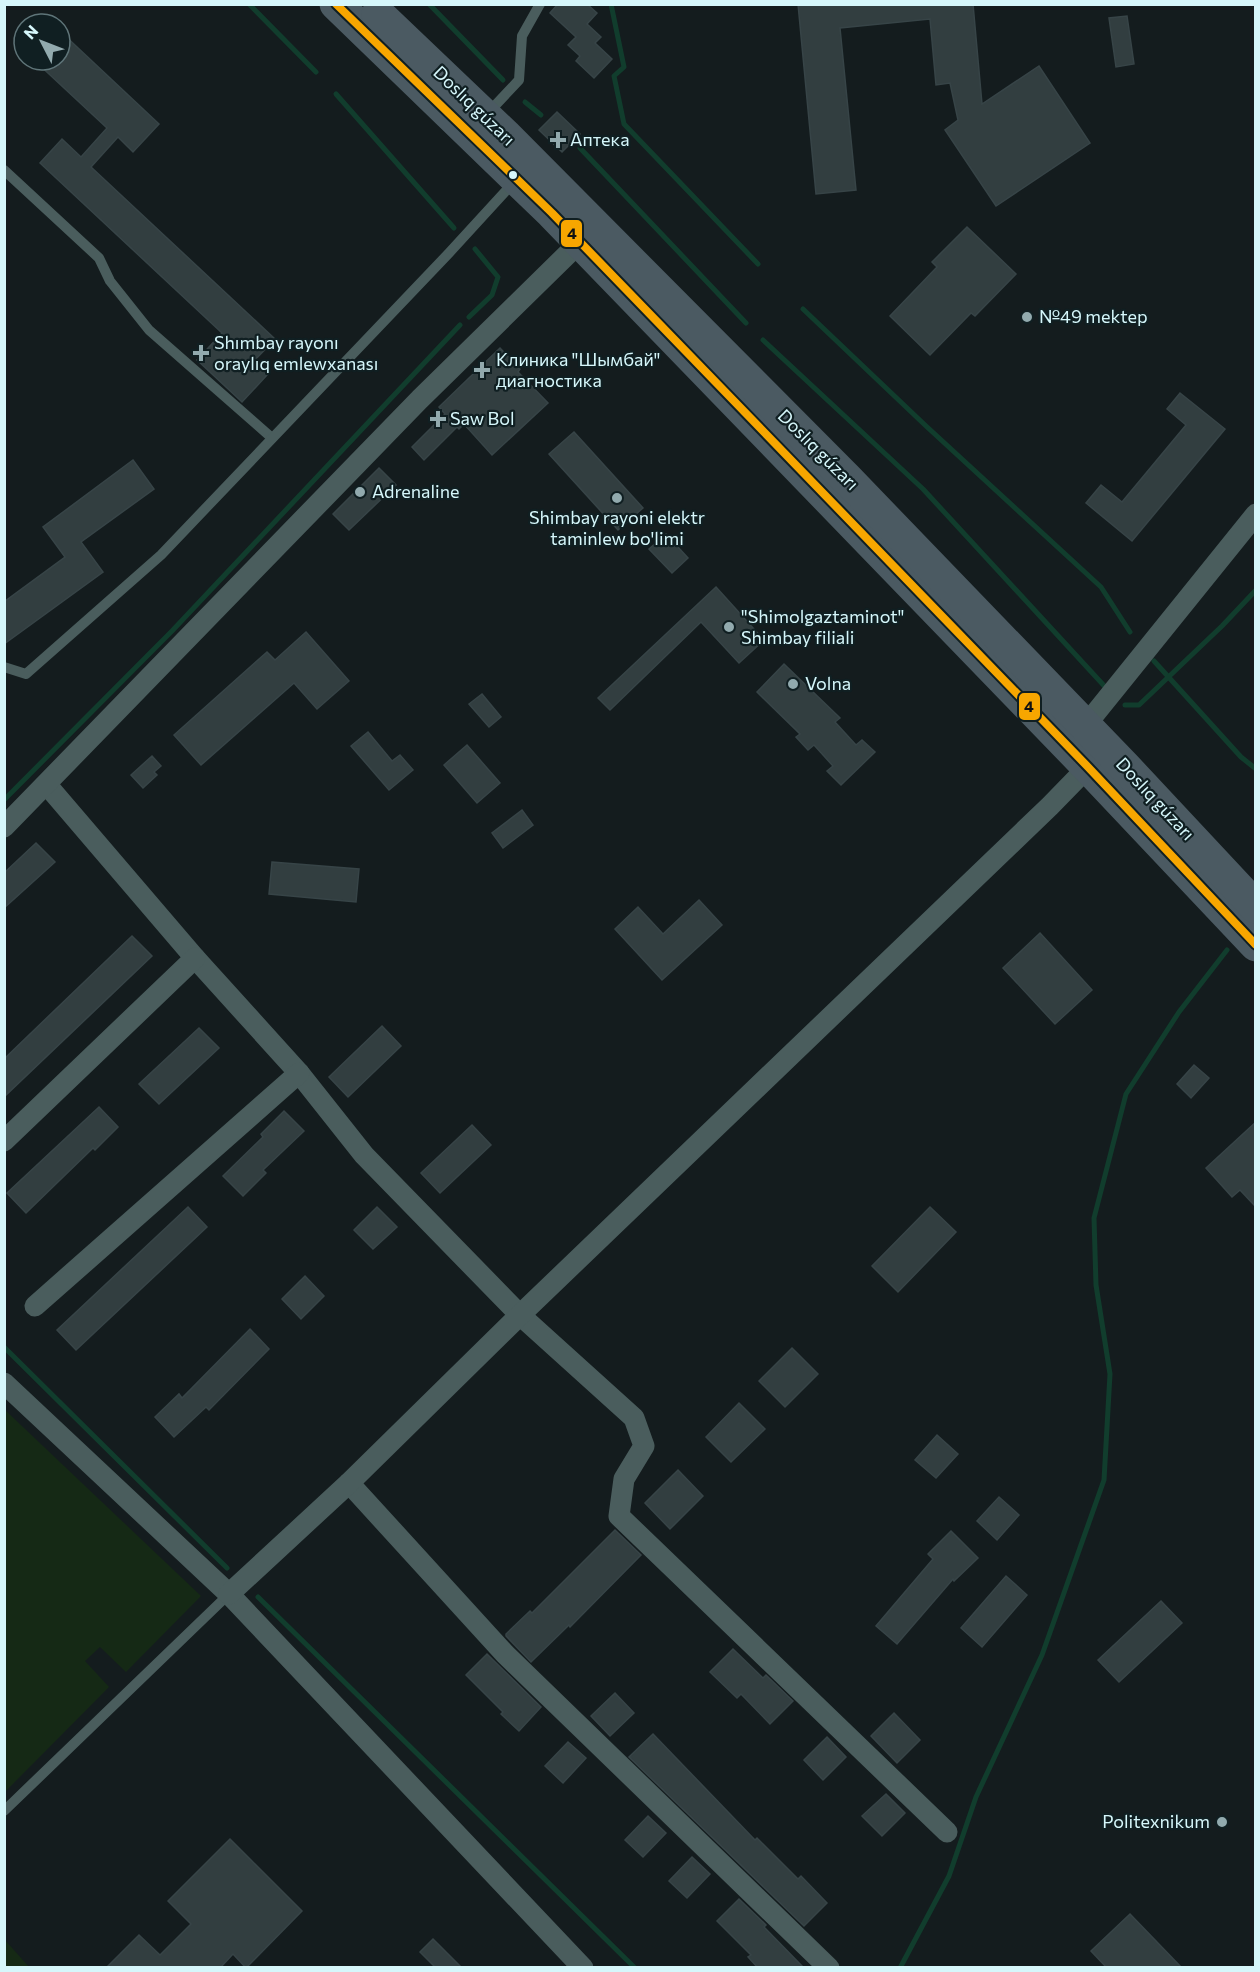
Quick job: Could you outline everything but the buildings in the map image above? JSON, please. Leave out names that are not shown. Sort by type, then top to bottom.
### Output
[{"type":"main road","name":"Doslıq gúzarı","points":[[336,4],[513,165],[847,478],[1256,907]]},
{"type":"main road","name":"Doslıq gúzarı","points":[[368,4],[485,116],[513,165],[580,242],[1256,945]]},
{"type":"street","points":[[4,828],[420,399],[580,242]]},
{"type":"street","points":[[1085,726],[1256,514]]},
{"type":"street","points":[[229,1594],[349,1483],[520,1315],[1088,768]]},
{"type":"street","points":[[47,785],[195,958],[299,1073],[364,1155],[520,1315],[634,1418],[644,1446],[624,1479],[619,1516],[947,1832]]},
{"type":"street","points":[[4,1141],[195,958]]},
{"type":"street","points":[[35,1306],[299,1073]]},
{"type":"street","points":[[4,1383],[229,1594],[584,1968]]},
{"type":"street","points":[[349,1483],[505,1654],[828,1968]]},
{"type":"lane","points":[[485,116],[519,80],[522,36],[540,4]]},
{"type":"lane","points":[[4,666],[26,674],[161,555],[449,253],[513,165]]},
{"type":"lane","points":[[4,170],[99,258],[110,281],[149,330],[272,438]]},
{"type":"lane","points":[[4,1811],[229,1594]]},
{"type":"green space","points":[[4,1409],[201,1596],[126,1672],[100,1647],[85,1661],[109,1687],[5,1792]]},
{"type":"green space","points":[[5,1940],[29,1967],[5,1967]]},
{"type":"waterway","points":[[249,4],[316,72]]},
{"type":"waterway","points":[[429,4],[503,80]]},
{"type":"waterway","points":[[611,4],[624,67],[614,76],[624,124],[758,264]]},
{"type":"waterway","points":[[336,94],[454,228]]},
{"type":"waterway","points":[[525,102],[541,115]]},
{"type":"waterway","points":[[580,148],[746,323]]},
{"type":"waterway","points":[[469,317],[492,295],[498,277],[475,249]]},
{"type":"waterway","points":[[803,309],[1101,587],[1130,632]]},
{"type":"waterway","points":[[4,800],[172,631],[460,325]]},
{"type":"waterway","points":[[763,340],[923,489],[1108,690]]},
{"type":"waterway","points":[[1125,705],[1139,705],[1222,626],[1256,590]]},
{"type":"waterway","points":[[1154,661],[1241,757],[1256,769]]},
{"type":"waterway","points":[[900,1968],[949,1876],[976,1797],[1042,1655],[1104,1480],[1110,1374],[1096,1285],[1094,1218],[1126,1094],[1179,1012],[1227,950]]},
{"type":"waterway","points":[[4,1347],[227,1568]]},
{"type":"waterway","points":[[258,1597],[635,1968]]},
{"type":"transit line","name":"4","points":[[336,4],[552,213],[1088,767],[1256,945]]},
{"type":"place","name":"Аптека","points":[[558,140]]},
{"type":"place","name":"№49 mektep","points":[[1027,317]]},
{"type":"place","name":"Shımbay rayonı oraylıq emlewxanası","points":[[201,353]]},
{"type":"place","name":"Клиника \"Шымбай\" диагностика","points":[[482,370]]},
{"type":"place","name":"Saw Bol","points":[[438,419]]},
{"type":"place","name":"Adrenaline","points":[[360,492]]},
{"type":"place","name":"Shimbay rayoni elektr taminlew bo'limi","points":[[617,498]]},
{"type":"place","name":"\"Shimolgaztaminot\" Shimbay filiali","points":[[729,627]]},
{"type":"place","name":"Volna","points":[[793,684]]},
{"type":"place","name":"Politexnikum","points":[[1222,1822]]}]
